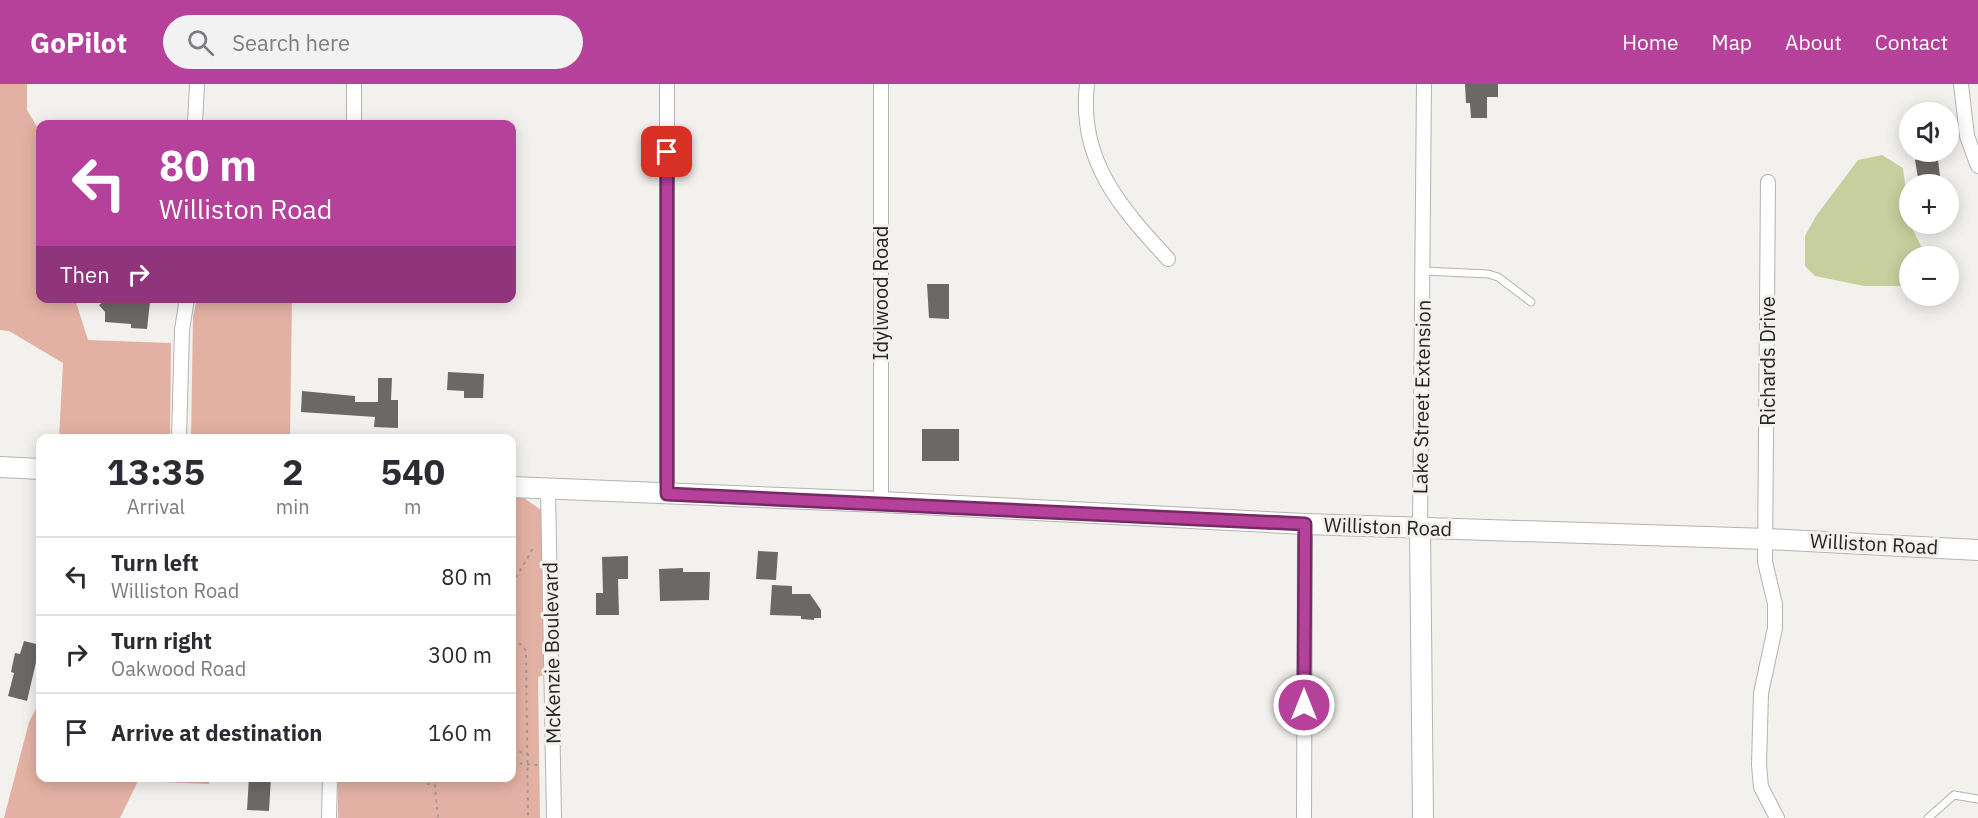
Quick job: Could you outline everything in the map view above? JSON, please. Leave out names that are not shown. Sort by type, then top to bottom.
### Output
[{"type":"main road","points":[[0,467],[36,469]]},
{"type":"main road","name":"Williston Road","points":[[516,487],[881,502],[1420,529],[1767,539],[1978,550]]},
{"type":"main road","name":"Lake Street Extension","points":[[1420,529],[1423,818]]},
{"type":"street","points":[[195,120],[197,84]]},
{"type":"street","points":[[354,84],[354,120]]},
{"type":"street","points":[[667,84],[667,494]]},
{"type":"street","name":"Idylwood Road","points":[[881,84],[881,502]]},
{"type":"street","points":[[1087,84],[1087,127],[1094,156],[1106,184],[1123,210],[1168,259]]},
{"type":"street","name":"Lake Street Extension","points":[[1420,529],[1424,84]]},
{"type":"street","points":[[1961,84],[1967,136],[1978,166]]},
{"type":"street","name":"Richards Drive","points":[[1768,183],[1767,539],[1765,562],[1775,604],[1775,628],[1761,693],[1759,765],[1761,787],[1777,818]]},
{"type":"street","points":[[179,434],[182,330],[186,303]]},
{"type":"street","name":"McKenzie Boulevard","points":[[548,489],[554,818]]},
{"type":"street","points":[[1304,818],[1305,524]]},
{"type":"street","points":[[329,818],[330,782]]},
{"type":"lane","points":[[1424,271],[1488,274],[1498,278],[1532,302]]},
{"type":"lane","points":[[1928,818],[1954,795],[1978,799]]},
{"type":"path","points":[[516,577],[539,539]]},
{"type":"path","points":[[516,642],[526,651],[528,818]]},
{"type":"path","points":[[516,750],[529,755]]},
{"type":"path","points":[[516,764],[529,766],[554,764]]},
{"type":"path","points":[[427,784],[435,783],[438,818]]},
{"type":"shaded area","points":[[0,84],[27,84],[27,110],[36,125],[36,303],[76,303],[88,340],[171,343],[170,434],[59,434],[63,363],[9,331],[0,330]]},
{"type":"shaded area","points":[[1882,155],[1903,168],[1904,174],[1899,174],[1899,234],[1915,234],[1921,246],[1899,246],[1899,286],[1864,286],[1815,276],[1805,266],[1805,236],[1816,216],[1858,160]]},
{"type":"shaded area","points":[[196,303],[292,303],[290,434],[191,434],[193,316]]},
{"type":"shaded area","points":[[516,498],[524,498],[541,510],[546,674],[538,677],[540,818],[338,818],[338,782],[516,782]]},
{"type":"shaded area","points":[[36,709],[36,782],[138,782],[120,818],[4,818],[29,722]]},
{"type":"shaded area","points":[[162,782],[209,782],[209,784]]},
{"type":"building","points":[[1465,84],[1498,84],[1498,97],[1487,97],[1487,118],[1471,118],[1470,103],[1466,103]]},
{"type":"building","points":[[1915,162],[1938,162],[1940,174],[1917,174]]},
{"type":"building","points":[[927,284],[949,284],[949,319],[929,318]]},
{"type":"building","points":[[102,303],[150,303],[147,329],[131,328],[131,324],[105,322],[105,312],[99,305]]},
{"type":"building","points":[[448,372],[484,374],[483,398],[464,398],[464,391],[447,390]]},
{"type":"building","points":[[378,378],[392,378],[391,400],[398,400],[398,428],[374,427],[375,417],[301,412],[302,391],[355,396],[355,402],[378,402]]},
{"type":"building","points":[[922,429],[959,429],[959,461],[922,461]]},
{"type":"building","points":[[758,551],[778,552],[776,580],[756,579]]},
{"type":"building","points":[[628,556],[628,579],[618,579],[619,615],[596,615],[596,593],[603,593],[602,557]]},
{"type":"building","points":[[683,568],[683,572],[710,572],[709,600],[660,601],[659,569]]},
{"type":"building","points":[[772,585],[792,586],[792,594],[810,594],[821,610],[821,618],[814,618],[814,620],[801,619],[801,616],[770,615]]},
{"type":"building","points":[[24,641],[36,644],[36,662],[27,701],[8,696],[14,673],[11,672],[15,653],[20,654]]},
{"type":"building","points":[[249,782],[271,782],[269,811],[247,810]]},
{"type":"route","points":[[667,152],[667,494],[881,502],[1305,524],[1304,705]]}]
